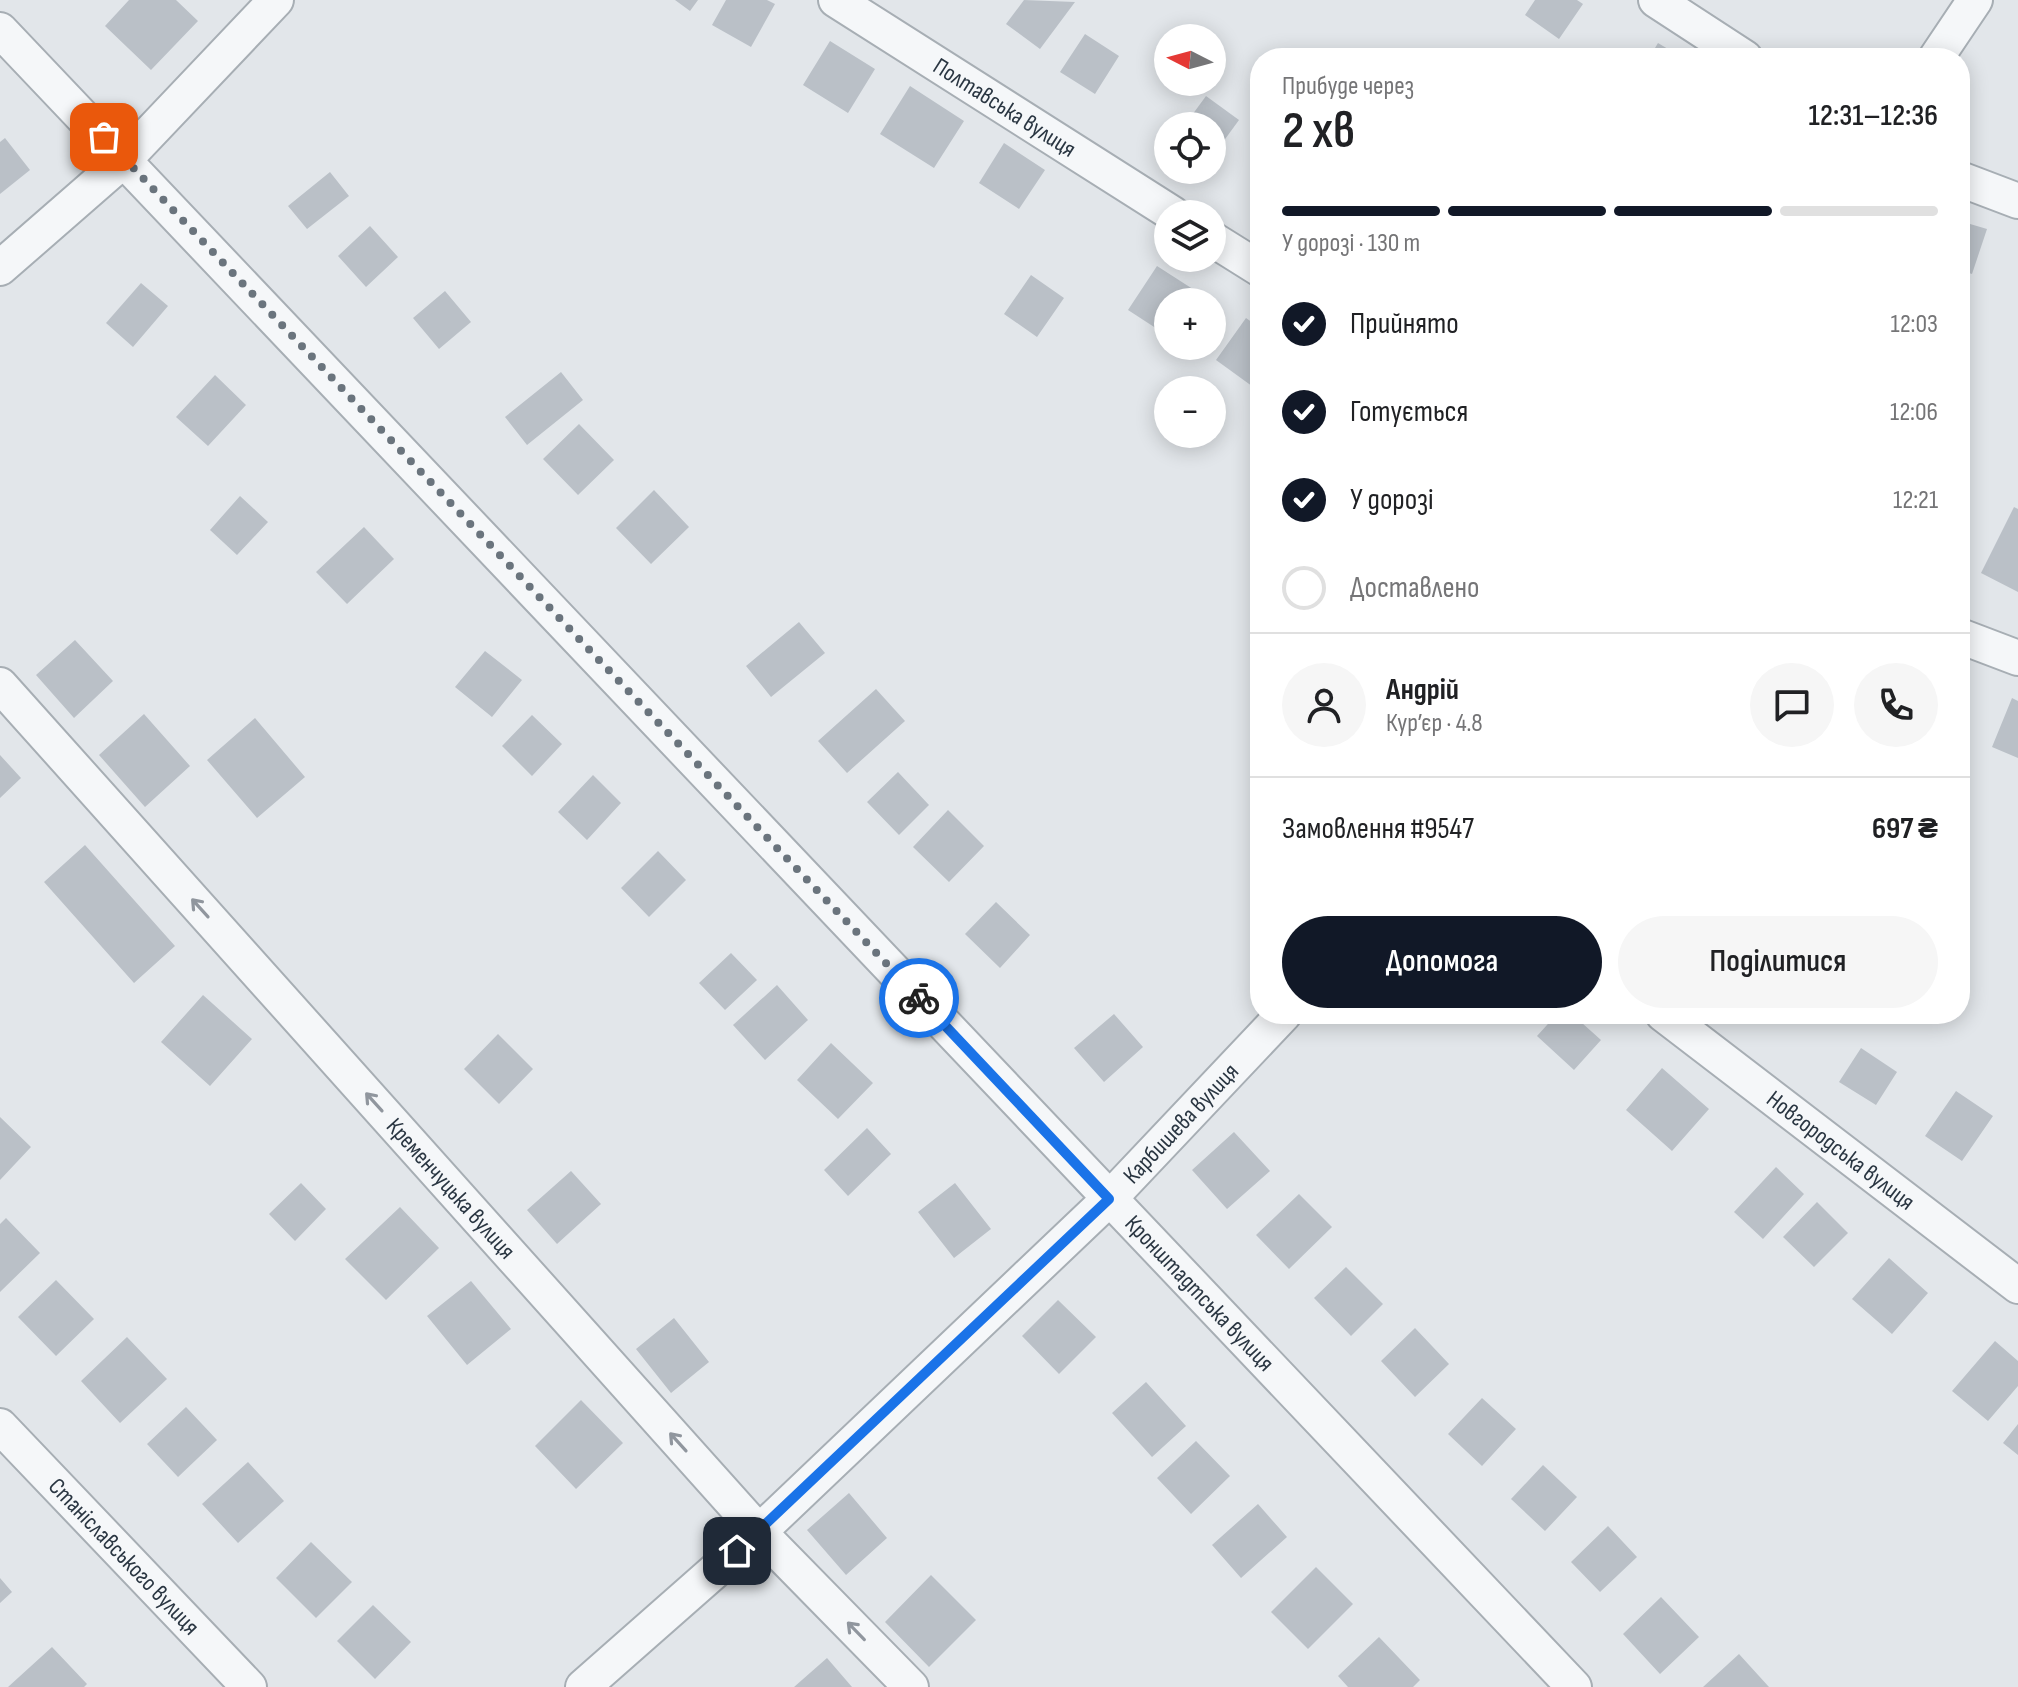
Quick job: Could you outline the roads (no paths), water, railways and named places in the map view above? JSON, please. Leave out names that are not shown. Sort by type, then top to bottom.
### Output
[{"type":"street","points":[[0,268],[125,159],[276,0]]},
{"type":"street","name":"Полтавська вулиця","points":[[836,0],[1154,202]]},
{"type":"street","points":[[1656,0],[1730,48]]},
{"type":"street","points":[[1943,48],[1975,0]]},
{"type":"street","name":"Кронштадтська вулиця","points":[[0,30],[1574,1687]]},
{"type":"street","points":[[1970,183],[2018,201]]},
{"type":"street","points":[[1226,248],[1250,263]]},
{"type":"street","points":[[1970,640],[2018,658]]},
{"type":"street","name":"Кременчуцька вулиця","points":[[0,685],[759,1532],[911,1687]]},
{"type":"street","name":"Карбишева вулиця","points":[[583,1687],[759,1532],[1109,1199],[1275,1024]]},
{"type":"street","name":"Новгородська вулиця","points":[[1676,1024],[2018,1286]]},
{"type":"street","name":"Станіславського вулиця","points":[[0,1426],[249,1687]]}]
